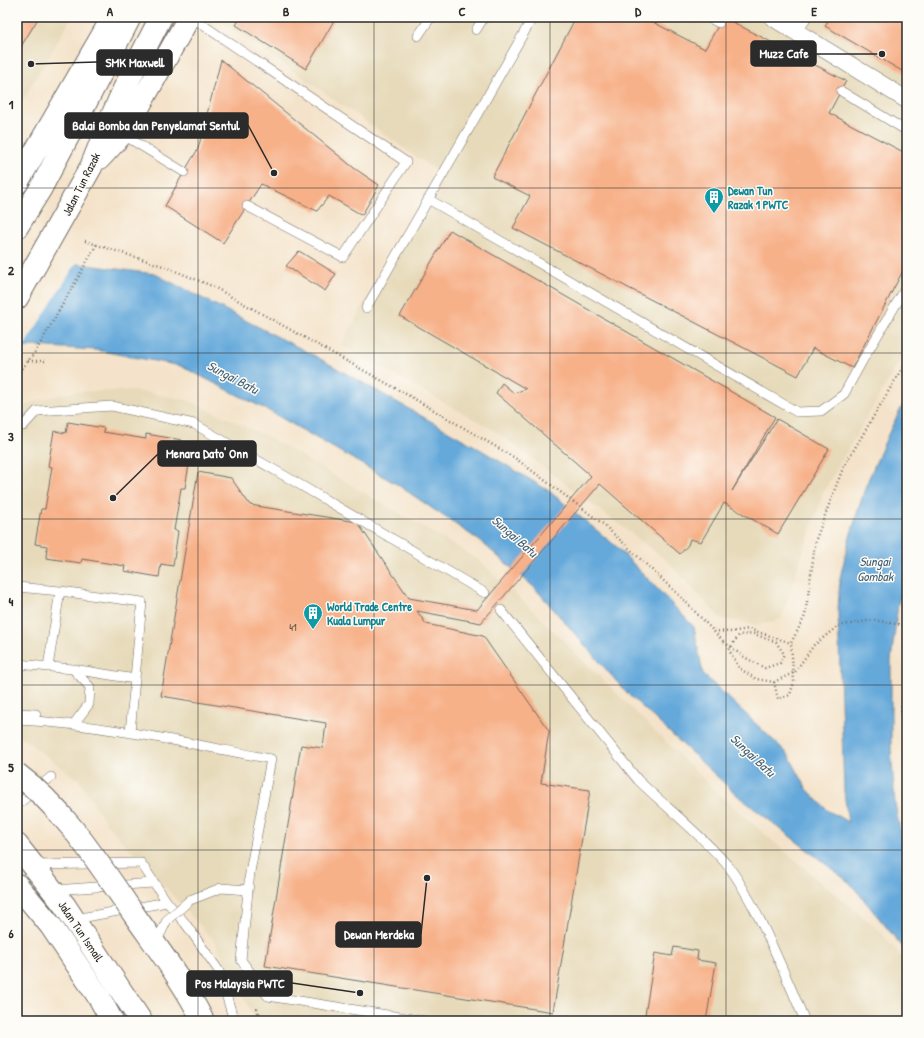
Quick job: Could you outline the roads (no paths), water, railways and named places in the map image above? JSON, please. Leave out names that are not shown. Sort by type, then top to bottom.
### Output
[{"type":"main road","points":[[115,130],[132,119],[190,17]]},
{"type":"main road","points":[[17,227],[82,112],[114,48],[122,20]]},
{"type":"main road","points":[[21,176],[122,20]]},
{"type":"main road","points":[[115,130],[131,75],[157,23]]},
{"type":"main road","points":[[21,176],[114,48]]},
{"type":"main road","name":"Jalan Tun Razak","points":[[17,298],[91,167],[115,130]]},
{"type":"main road","points":[[17,774],[62,815],[179,979],[203,1021]]},
{"type":"main road","name":"Jalan Tun Ismail","points":[[17,845],[33,864],[74,920],[141,1021]]},
{"type":"main road","name":"Jalan Tun Ismail","points":[[17,885],[51,926],[100,1000],[112,1021]]},
{"type":"street","points":[[772,17],[798,24],[907,100]]},
{"type":"lane","points":[[190,17],[406,162],[343,257],[247,206]]},
{"type":"lane","points":[[418,36],[431,17]]},
{"type":"lane","points":[[476,30],[484,17]]},
{"type":"lane","points":[[366,308],[533,17]]},
{"type":"lane","points":[[707,17],[719,23]]},
{"type":"lane","points":[[841,91],[907,131]]},
{"type":"lane","points":[[82,112],[95,118],[184,172]]},
{"type":"lane","points":[[428,199],[797,412],[821,411],[844,394],[864,357],[907,286]]},
{"type":"lane","points":[[17,424],[23,426],[37,411],[112,406],[194,424],[485,593]]},
{"type":"lane","points":[[17,587],[142,602],[130,733]]},
{"type":"lane","points":[[48,667],[60,591]]},
{"type":"lane","points":[[501,610],[638,780],[710,846],[729,867],[741,886],[772,945],[805,1021]]},
{"type":"lane","points":[[17,664],[73,669],[135,679]]},
{"type":"lane","points":[[73,669],[90,687],[89,704],[73,725]]},
{"type":"lane","points":[[17,713],[36,714]]},
{"type":"lane","points":[[17,720],[50,722],[130,733],[271,759],[255,841],[248,890],[241,960],[268,996],[426,1021]]},
{"type":"lane","points":[[17,805],[51,776]]},
{"type":"lane","points":[[33,864],[141,863],[152,883],[166,902],[185,923],[218,971],[234,1021]]},
{"type":"lane","points":[[52,890],[152,883]]},
{"type":"lane","points":[[155,944],[167,920],[190,900],[221,888],[248,890]]},
{"type":"lane","points":[[74,920],[166,902]]},
{"type":"water","points":[[79,264],[155,274],[315,356],[473,445],[549,491],[618,548],[694,627],[703,674],[788,754],[807,789],[827,810],[848,822],[844,791],[838,611],[840,578],[849,540],[866,485],[891,428],[907,397],[907,572],[898,604],[891,661],[891,749],[895,803],[902,842],[907,859],[907,952],[850,883],[737,795],[625,691],[534,587],[480,541],[398,485],[271,412],[181,366],[96,350],[33,346],[17,349],[17,267]]},
{"type":"place","name":"Muzz Cafe","points":[[882,54]]},
{"type":"place","name":"SMK Maxwell","points":[[31,64]]},
{"type":"place","name":"Balai Bomba dan Penyelamat Sentul","points":[[274,173]]},
{"type":"place","name":"Dewan Tun Razak 1 PWTC","points":[[714,214]]},
{"type":"place","name":"Menara Dato' Onn","points":[[113,498]]},
{"type":"place","name":"World Trade Centre Kuala Lumpur","points":[[313,630]]},
{"type":"place","name":"Dewan Merdeka","points":[[427,878]]},
{"type":"place","name":"Pos Malaysia PWTC","points":[[360,993]]},
{"type":"water label","name":"Sungai Batu","points":[[233,377]]},
{"type":"water label","name":"Sungai Batu","points":[[515,536]]},
{"type":"water label","name":"Sungai Gombak","points":[[875,568]]},
{"type":"water label","name":"Sungai Batu","points":[[753,755]]}]
